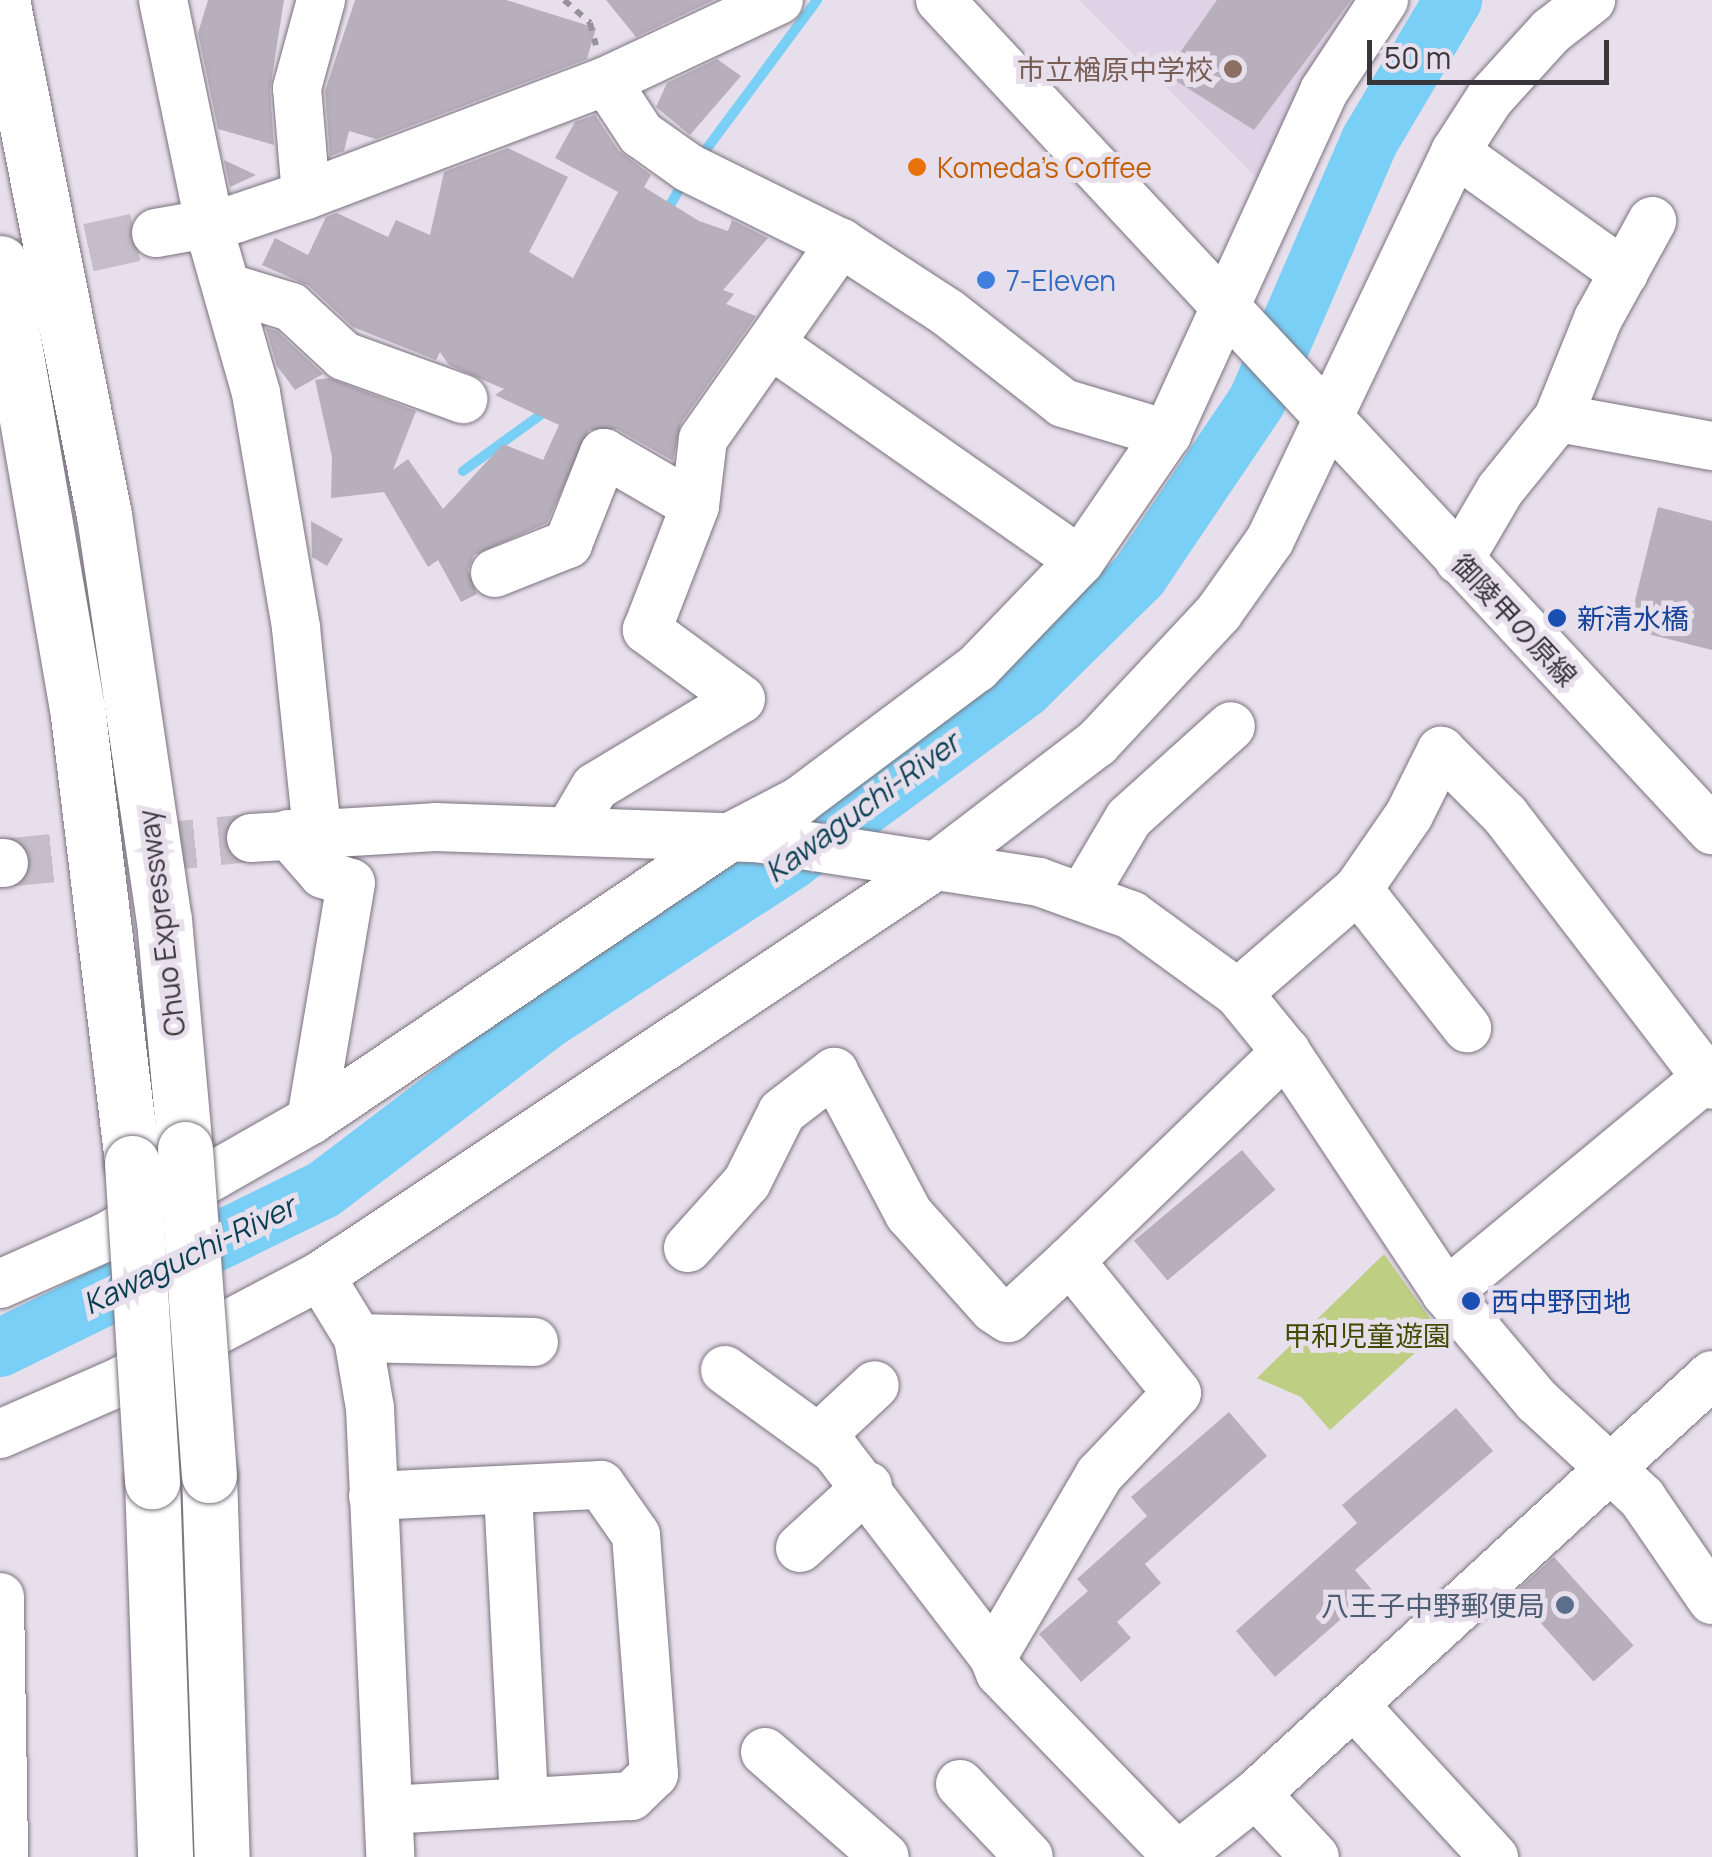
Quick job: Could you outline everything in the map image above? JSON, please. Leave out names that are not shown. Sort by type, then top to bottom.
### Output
[{"type":"highway","name":"Chuo Expressway","points":[[2,0],[104,515],[164,920],[210,1475],[222,1857]]},
{"type":"highway","name":"Chuo Expressway","points":[[0,263],[77,707],[132,1164],[152,1481],[165,1857]]},
{"type":"street","points":[[163,0],[210,225],[256,393],[296,628],[285,834],[323,874],[351,883],[310,1120]]},
{"type":"street","points":[[306,195],[297,88],[321,0]]},
{"type":"street","points":[[156,234],[210,225],[306,195],[606,81],[778,0]]},
{"type":"street","points":[[940,0],[1233,317]]},
{"type":"street","points":[[0,1284],[104,1238],[310,1120],[799,801],[944,698],[1080,561],[1167,434],[1233,317],[1324,91],[1384,0]]},
{"type":"street","points":[[0,1434],[117,1383],[320,1276],[1065,771],[1154,686],[1270,540],[1454,152],[1490,98],[1552,32],[1592,0]]},
{"type":"street","points":[[606,81],[641,134],[689,168],[842,243],[947,312],[1063,403],[1167,434]]},
{"type":"street","points":[[1454,152],[1624,274]]},
{"type":"street","points":[[1459,560],[1500,490],[1558,418],[1652,221]]},
{"type":"street","points":[[570,829],[595,787],[741,700],[647,630],[695,506],[703,439],[842,243]]},
{"type":"street","points":[[229,288],[291,306],[344,356],[464,399]]},
{"type":"street","name":"御陵甲の原線","points":[[1233,317],[1712,830]]},
{"type":"street","points":[[772,345],[1080,561]]},
{"type":"street","points":[[1558,418],[1712,446]]},
{"type":"street","points":[[495,574],[568,544],[604,453],[695,506]]},
{"type":"street","points":[[1084,894],[1129,818],[1232,726]]},
{"type":"street","points":[[1238,992],[1358,889],[1409,814],[1441,751],[1505,815],[1709,1082],[1446,1293]]},
{"type":"street","points":[[285,834],[570,829],[744,837],[930,865],[1084,894],[1130,915],[1238,992],[1286,1052],[1446,1293],[1538,1401],[1642,1498],[1712,1600]]},
{"type":"street","points":[[1358,889],[1467,1028]]},
{"type":"street","points":[[688,1248],[746,1182],[782,1112],[834,1072],[908,1214],[994,1309],[1008,1318],[1286,1052]]},
{"type":"street","points":[[993,1656],[1099,1475],[1177,1393],[1070,1261]]},
{"type":"street","points":[[320,1276],[358,1338],[370,1408],[373,1496],[390,1834],[524,1799],[631,1796],[654,1774],[636,1536],[601,1485],[508,1493],[373,1496]]},
{"type":"street","points":[[358,1338],[534,1342]]},
{"type":"street","points":[[725,1370],[780,1415],[819,1437],[868,1486],[993,1656],[1000,1673],[1177,1856],[1256,1794],[1354,1706],[1712,1375]]},
{"type":"street","points":[[819,1437],[874,1385]]},
{"type":"street","points":[[800,1548],[868,1486]]},
{"type":"street","points":[[508,1493],[524,1799]]},
{"type":"street","points":[[0,1597],[4,1857]]},
{"type":"street","points":[[1354,1706],[1494,1857]]},
{"type":"street","points":[[765,1752],[885,1857]]},
{"type":"street","points":[[960,1784],[1029,1857]]},
{"type":"street","points":[[1256,1794],[1314,1857]]},
{"type":"path","points":[[564,0],[590,23],[606,81]]},
{"type":"shaded area","name":"市立楢原中学校","points":[[1079,0],[1361,0],[1262,183]]},
{"type":"green space","name":"甲和児童遊園","points":[[1384,1254],[1439,1331],[1330,1430],[1301,1397],[1257,1378]]},
{"type":"building","points":[[208,0],[284,0],[270,90],[274,145],[218,129],[198,33]]},
{"type":"building","points":[[355,0],[506,0],[596,28],[587,59],[376,139],[349,131],[344,151],[330,156],[325,91]]},
{"type":"building","points":[[606,0],[714,0],[636,37]]},
{"type":"building","points":[[1217,0],[1351,0],[1254,130],[1165,74]]},
{"type":"building","points":[[717,59],[741,76],[690,135],[656,107],[667,83]]},
{"type":"building","points":[[595,115],[618,150],[651,175],[644,187],[699,221],[728,231],[732,220],[768,238],[723,290],[734,294],[726,304],[756,316],[681,423],[673,461],[617,429],[589,430],[547,523],[474,555],[468,570],[477,594],[461,602],[438,560],[428,567],[384,492],[331,498],[332,457],[315,380],[329,378],[416,411],[393,470],[408,459],[443,509],[503,444],[543,460],[559,425],[495,395],[504,389],[449,365],[440,352],[436,360],[353,327],[309,286],[262,265],[275,238],[308,255],[326,217],[337,213],[388,237],[396,220],[430,235],[444,172],[508,148],[568,177],[529,252],[573,278],[618,192],[555,158],[575,122]]},
{"type":"building","points":[[224,160],[256,175],[230,187]]},
{"type":"building","points":[[266,328],[277,331],[323,374],[295,390],[277,366]]},
{"type":"building","points":[[1658,507],[1712,521],[1712,650],[1628,629]]},
{"type":"building","points":[[311,521],[343,539],[327,566],[312,557]]},
{"type":"building","points":[[1242,1150],[1275,1190],[1167,1280],[1134,1241]]},
{"type":"building","points":[[1456,1408],[1493,1451],[1355,1570],[1373,1591],[1275,1677],[1236,1631],[1357,1523],[1342,1505]]},
{"type":"building","points":[[1229,1412],[1267,1456],[1145,1564],[1161,1583],[1117,1622],[1131,1638],[1081,1682],[1039,1634],[1088,1591],[1077,1579],[1147,1516],[1131,1497]]},
{"type":"building","points":[[1554,1557],[1634,1645],[1593,1682],[1514,1593]]},
{"type":"waterway","points":[[705,151],[817,0]]},
{"type":"waterway","name":"Kawaguchi-River","points":[[0,1348],[323,1190],[550,1018],[792,860],[1024,689],[1139,576],[1257,401],[1370,140],[1453,0]]},
{"type":"waterway","points":[[665,214],[682,184]]},
{"type":"waterway","points":[[463,471],[550,408]]},
{"type":"tunnel","points":[[18,263],[156,233]]},
{"type":"tunnel","points":[[4,863],[251,838]]},
{"type":"place","name":"市立楢原中学校","points":[[1233,69]]},
{"type":"place","name":"Komeda's Coffee","points":[[917,167]]},
{"type":"place","name":"7-Eleven","points":[[986,280]]},
{"type":"place","name":"新清水橋","points":[[1557,618]]},
{"type":"place","name":"西中野団地","points":[[1471,1301]]},
{"type":"place","name":"八王子中野郵便局","points":[[1565,1605]]}]
